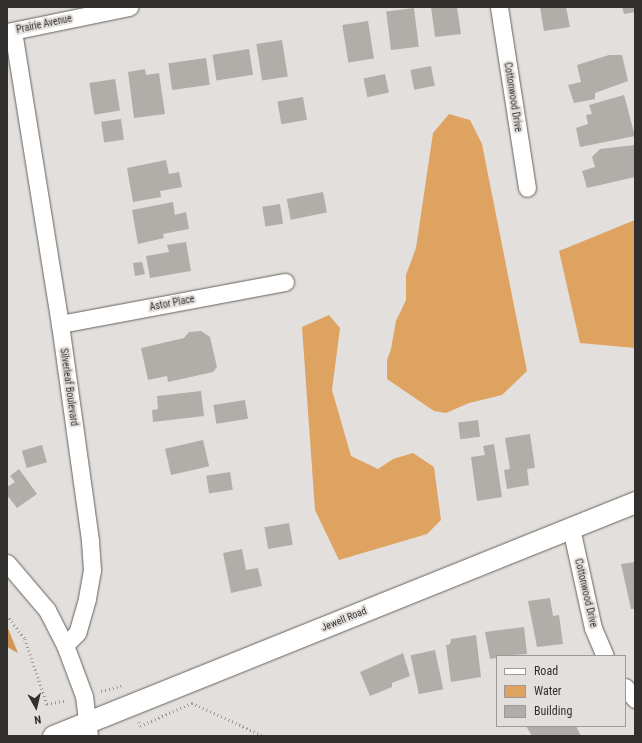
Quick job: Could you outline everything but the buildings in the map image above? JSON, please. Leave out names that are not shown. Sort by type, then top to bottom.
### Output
[{"type":"street","name":"Prairie Avenue","points":[[10,31],[129,7]]},
{"type":"street","name":"Cottonwood Drive","points":[[499,7],[527,188]]},
{"type":"street","name":"Silverleaf Boulevard","points":[[10,31],[60,324],[90,541],[92,570],[87,599],[77,633],[65,645]]},
{"type":"street","name":"Astor Place","points":[[60,324],[284,282]]},
{"type":"street","name":"Jewell Road","points":[[53,736],[88,729],[635,502]]},
{"type":"street","name":"Cottonwood Drive","points":[[571,528],[589,613],[605,655]]},
{"type":"street","points":[[7,563],[47,610],[65,645],[84,696],[88,729]]},
{"type":"street","points":[[626,688],[635,699]]},
{"type":"path","points":[[7,615],[25,639],[47,704],[66,700]]},
{"type":"path","points":[[137,718],[140,726],[192,703],[264,736]]},
{"type":"shaded area","points":[[7,626],[18,653],[7,647]]},
{"type":"water","points":[[449,114],[470,120],[482,144],[527,371],[502,395],[469,403],[446,413],[434,411],[387,379],[387,360],[391,349],[396,321],[406,300],[406,275],[416,248],[433,133]]},
{"type":"water","points":[[635,220],[635,348],[580,343],[559,251]]},
{"type":"water","points":[[329,315],[340,328],[332,390],[351,456],[378,469],[393,459],[413,453],[434,467],[441,520],[427,534],[339,560],[315,510],[302,327]]}]
